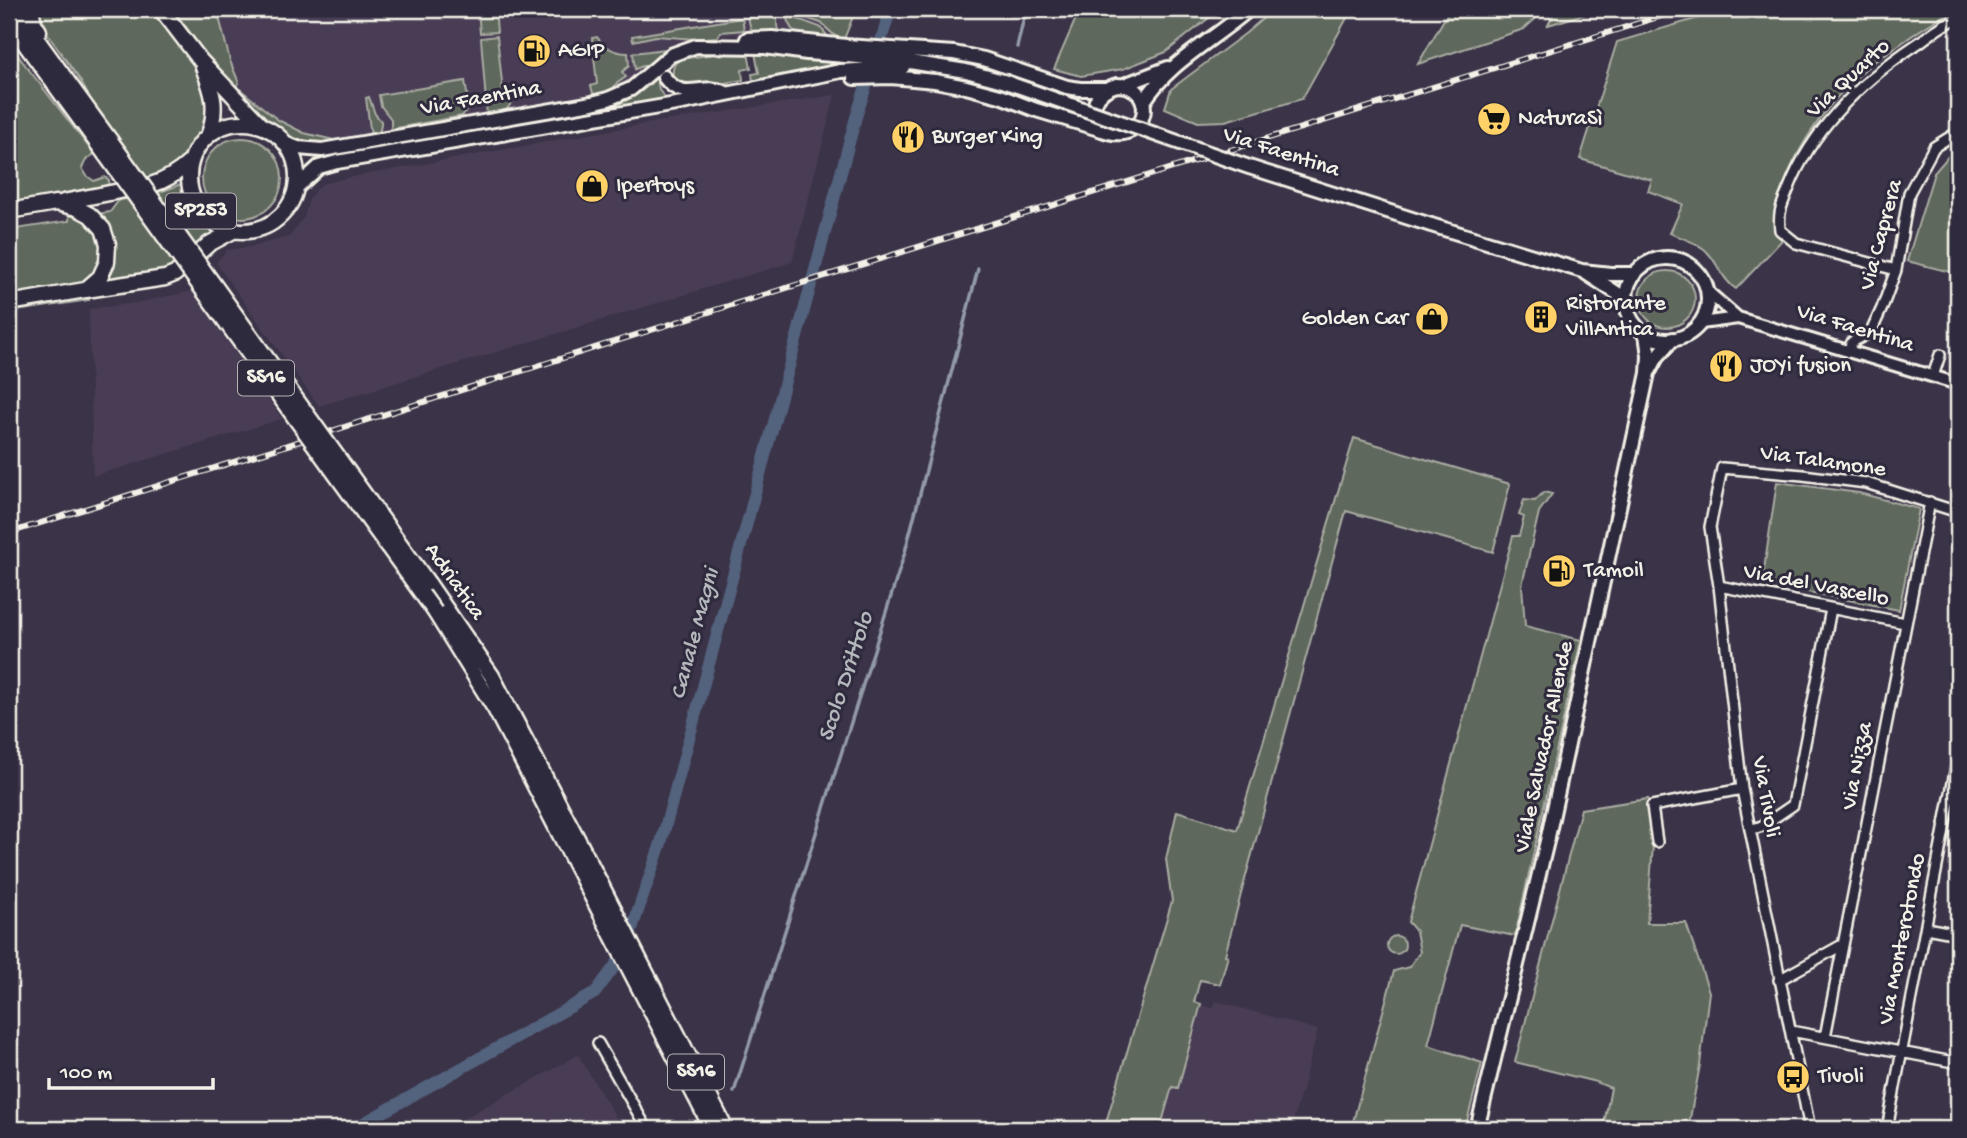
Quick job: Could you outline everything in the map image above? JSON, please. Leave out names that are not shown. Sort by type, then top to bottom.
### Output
[{"type":"main road","name":"SS16","points":[[15,9],[74,102]]},
{"type":"main road","points":[[31,9],[34,23],[74,81],[74,102]]},
{"type":"main road","points":[[161,9],[200,60],[262,126]]},
{"type":"main road","points":[[896,63],[935,81],[1000,96],[1036,110],[1120,134],[1131,132],[1139,125],[1143,103],[1153,88],[1178,63],[1249,9]]},
{"type":"main road","name":"SS16","points":[[9,22],[74,102]]},
{"type":"main road","points":[[9,37],[44,81],[74,102]]},
{"type":"main road","name":"Via Faentina","points":[[285,143],[298,148],[322,150],[592,103],[631,89],[671,55],[708,43],[772,38],[858,52],[896,63],[966,71],[1003,81],[1248,167],[1431,225],[1582,271],[1634,274]]},
{"type":"main road","points":[[896,63],[954,53],[984,59],[1067,87],[1105,89],[1124,85],[1178,63]]},
{"type":"main road","points":[[671,55],[664,77],[670,93],[682,103]]},
{"type":"main road","points":[[200,60],[214,98],[215,112],[209,134]]},
{"type":"main road","name":"Via Faentina","points":[[296,188],[319,167],[337,162],[841,75],[896,63]]},
{"type":"main road","points":[[664,77],[675,88],[686,93],[716,89],[728,94]]},
{"type":"main road","points":[[1124,85],[1136,91],[1143,103]]},
{"type":"main road","points":[[1102,130],[1094,117],[1093,109],[1098,96],[1105,89]]},
{"type":"main road","name":"Adriatica","points":[[74,102],[435,612],[495,709],[661,1017],[726,1129]]},
{"type":"main road","points":[[209,134],[225,125],[244,122],[262,126],[275,133],[285,143],[295,161],[296,188]]},
{"type":"main road","name":"SP253","points":[[209,134],[197,147],[190,162],[188,177],[196,206],[206,218],[218,226],[246,232],[271,224],[289,206],[296,188]]},
{"type":"main road","name":"SP253","points":[[9,211],[151,185],[172,177],[190,162]]},
{"type":"main road","name":"SP253","points":[[56,203],[77,208],[90,215],[103,229],[108,244],[107,262],[100,277],[85,290]]},
{"type":"main road","name":"SP253","points":[[9,303],[165,278],[175,274],[209,244],[233,231]]},
{"type":"main road","name":"SP253","points":[[1634,274],[1657,259],[1684,261],[1703,279],[1708,292]]},
{"type":"main road","name":"Via Faentina","points":[[1582,271],[1626,299]]},
{"type":"main road","points":[[1634,274],[1626,299],[1635,325],[1646,334],[1673,340]]},
{"type":"main road","points":[[1701,323],[1706,313],[1708,292]]},
{"type":"main road","name":"SP253","points":[[1673,340],[1684,336],[1701,323]]},
{"type":"main road","name":"Viale Salvador Allende","points":[[1477,1129],[1548,837],[1648,373],[1646,334]]},
{"type":"main road","name":"Viale Salvador Allende","points":[[1648,373],[1657,357],[1673,340]]},
{"type":"main road","name":"Adriatica","points":[[661,1017],[712,1129]]},
{"type":"street","points":[[1957,19],[1958,30]]},
{"type":"street","name":"Via Quarto","points":[[1896,270],[1796,243],[1780,230],[1779,214],[1801,160],[1829,120],[1899,56],[1940,26],[1957,19]]},
{"type":"street","name":"Via Caprera","points":[[1848,352],[1852,342],[1871,332],[1882,309],[1896,270],[1909,193],[1934,146],[1958,132]]},
{"type":"street","name":"Via Faentina","points":[[1708,292],[1738,318],[1958,384]]},
{"type":"street","name":"Via Faentina","points":[[1701,323],[1738,318]]},
{"type":"street","points":[[1933,376],[1940,355]]},
{"type":"street","name":"Via Talamone","points":[[1722,468],[1866,483],[1958,512]]},
{"type":"street","name":"Via Tivoli","points":[[1722,468],[1710,527],[1742,789],[1810,1129]]},
{"type":"street","name":"Via Nizza","points":[[1825,1037],[1930,502]]},
{"type":"street","name":"Via del Vascello","points":[[1719,586],[1905,623]]},
{"type":"street","points":[[1751,830],[1762,826],[1793,804],[1831,609]]},
{"type":"street","name":"Via Monterotondo","points":[[1887,1129],[1958,756]]},
{"type":"street","points":[[1657,842],[1652,806],[1742,789]]},
{"type":"street","points":[[1926,928],[1958,934]]},
{"type":"street","points":[[1779,980],[1842,945]]},
{"type":"street","points":[[1791,1031],[1958,1063]]},
{"type":"street","points":[[598,1043],[647,1129]]},
{"type":"shaded area","points":[[217,9],[857,9],[844,43],[801,37],[732,35],[672,47],[634,81],[594,99],[338,141],[304,133],[278,120],[236,86],[239,83],[230,61]]},
{"type":"shaded area","points":[[835,95],[792,262],[319,406],[216,263],[227,250],[289,237],[304,217],[310,197],[322,184],[651,123]]},
{"type":"shaded area","points":[[192,291],[282,419],[93,476],[89,309],[136,303]]},
{"type":"shaded area","points":[[1216,1001],[1318,1030],[1291,1129],[1160,1129],[1194,1003],[1213,1008]]},
{"type":"shaded area","points":[[578,1055],[623,1129],[445,1129]]},
{"type":"green space","points":[[35,9],[155,9],[197,68],[209,102],[207,123],[194,140],[183,162],[149,182],[96,110],[80,80],[43,28]]},
{"type":"green space","points":[[173,9],[217,9],[230,61],[239,83],[236,86],[278,120],[304,133],[338,141],[305,144],[261,116],[229,86]]},
{"type":"green space","points":[[478,9],[495,9],[497,32],[480,33]]},
{"type":"green space","points":[[790,9],[856,9],[844,39],[835,36],[821,23],[787,12]]},
{"type":"green space","points":[[1080,9],[1220,9],[1166,52],[1123,69],[1081,76],[1054,69]]},
{"type":"green space","points":[[1274,9],[1352,9],[1302,99],[1225,121],[1198,122],[1165,108],[1171,89]]},
{"type":"green space","points":[[1450,9],[1541,9],[1524,29],[1418,64]]},
{"type":"green space","points":[[1556,9],[1601,9],[1548,25]]},
{"type":"green space","points":[[1729,9],[1958,9],[1928,25],[1872,63],[1828,109],[1799,152],[1778,199],[1774,218],[1783,239],[1736,289],[1705,250],[1670,233],[1683,204],[1648,191],[1652,180],[1580,159],[1617,42]]},
{"type":"green space","points":[[777,13],[780,35],[756,33],[751,30],[748,17]]},
{"type":"green space","points":[[786,15],[820,27],[832,41],[809,39],[797,34]]},
{"type":"green space","points":[[742,18],[744,30],[721,32],[717,37],[695,39],[656,36],[633,41],[632,36]]},
{"type":"green space","points":[[497,36],[504,101],[511,101],[505,110],[487,115],[481,38]]},
{"type":"green space","points":[[597,37],[611,49],[628,53],[629,66],[622,72],[626,77],[612,90],[598,96],[593,93],[591,86],[597,84],[592,38]]},
{"type":"green space","points":[[9,44],[94,154],[86,160],[82,168],[87,176],[94,181],[105,177],[109,180],[108,185],[94,190],[9,203]]},
{"type":"green space","points":[[666,49],[650,66],[635,69],[633,53]]},
{"type":"green space","points":[[723,53],[748,53],[751,68],[742,70],[743,80],[686,89],[673,79],[674,67],[680,59]]},
{"type":"green space","points":[[755,53],[864,64],[814,69],[753,81],[752,74],[759,73]]},
{"type":"green space","points":[[657,77],[659,90],[666,99],[610,108],[635,95]]},
{"type":"green space","points":[[465,81],[469,107],[462,116],[391,129],[391,119],[381,106],[379,95]]},
{"type":"green space","points":[[369,97],[375,114],[381,121],[379,131],[371,136],[366,98]]},
{"type":"green space","points":[[242,138],[257,141],[270,150],[279,163],[282,178],[279,193],[270,206],[257,215],[242,218],[227,215],[214,206],[205,193],[202,178],[205,163],[214,150],[227,141]]},
{"type":"green space","points":[[1958,145],[1958,274],[1907,261],[1934,173]]},
{"type":"green space","points":[[183,183],[193,211],[216,231],[170,269],[103,280],[115,253],[108,231],[97,214],[110,212],[119,200],[152,194]]},
{"type":"green space","points":[[69,215],[92,226],[102,245],[102,256],[91,276],[80,284],[9,296],[9,230],[69,221]]},
{"type":"green space","points":[[1662,271],[1672,271],[1687,279],[1693,288],[1693,310],[1687,319],[1672,327],[1662,327],[1644,315],[1639,304],[1639,294],[1651,276]]},
{"type":"green space","points":[[88,297],[89,300],[9,312],[9,309]]},
{"type":"green space","points":[[1354,438],[1510,484],[1493,552],[1346,511],[1241,894],[1220,984],[1200,980],[1194,1002],[1201,1004],[1178,1088],[1172,1087],[1160,1129],[1104,1129],[1172,901],[1166,859],[1177,811],[1237,830]]},
{"type":"green space","points":[[1777,482],[1859,493],[1919,509],[1899,610],[1762,583]]},
{"type":"green space","points":[[1544,492],[1552,494],[1539,512],[1522,585],[1525,626],[1581,640],[1515,936],[1460,925],[1428,1045],[1482,1063],[1465,1129],[1351,1129],[1394,971],[1409,967],[1420,952],[1416,931],[1408,922],[1513,536],[1519,536],[1524,517],[1519,515],[1524,500],[1535,501]]},
{"type":"green space","points":[[1648,799],[1653,845],[1647,923],[1686,923],[1709,992],[1700,1065],[1688,1129],[1603,1129],[1611,1088],[1515,1062],[1581,809]]},
{"type":"green space","points":[[1396,936],[1402,939],[1405,945],[1402,951],[1396,954],[1390,951],[1387,945],[1390,939]]},
{"type":"waterway","name":"Canale Magni","points":[[353,1129],[595,993],[623,955],[661,843],[856,117],[891,9]]},
{"type":"waterway","name":"Scolo Drittolo","points":[[1017,47],[1028,9]]},
{"type":"waterway","name":"Scolo Drittolo","points":[[734,1092],[905,552],[978,269]]},
{"type":"railway","points":[[9,533],[1684,9]]},
{"type":"place","name":"AGIP","points":[[534,51]]},
{"type":"place","name":"NaturaSì","points":[[1494,119]]},
{"type":"place","name":"Burger King","points":[[908,137]]},
{"type":"place","name":"Ipertoys","points":[[592,186]]},
{"type":"place","name":"Ristorante VillAntica","points":[[1541,317]]},
{"type":"place","name":"Golden Car","points":[[1432,319]]},
{"type":"place","name":"JOYi fusion","points":[[1726,366]]},
{"type":"place","name":"Tamoil","points":[[1559,571]]},
{"type":"place","name":"Tivoli","points":[[1793,1077]]}]
